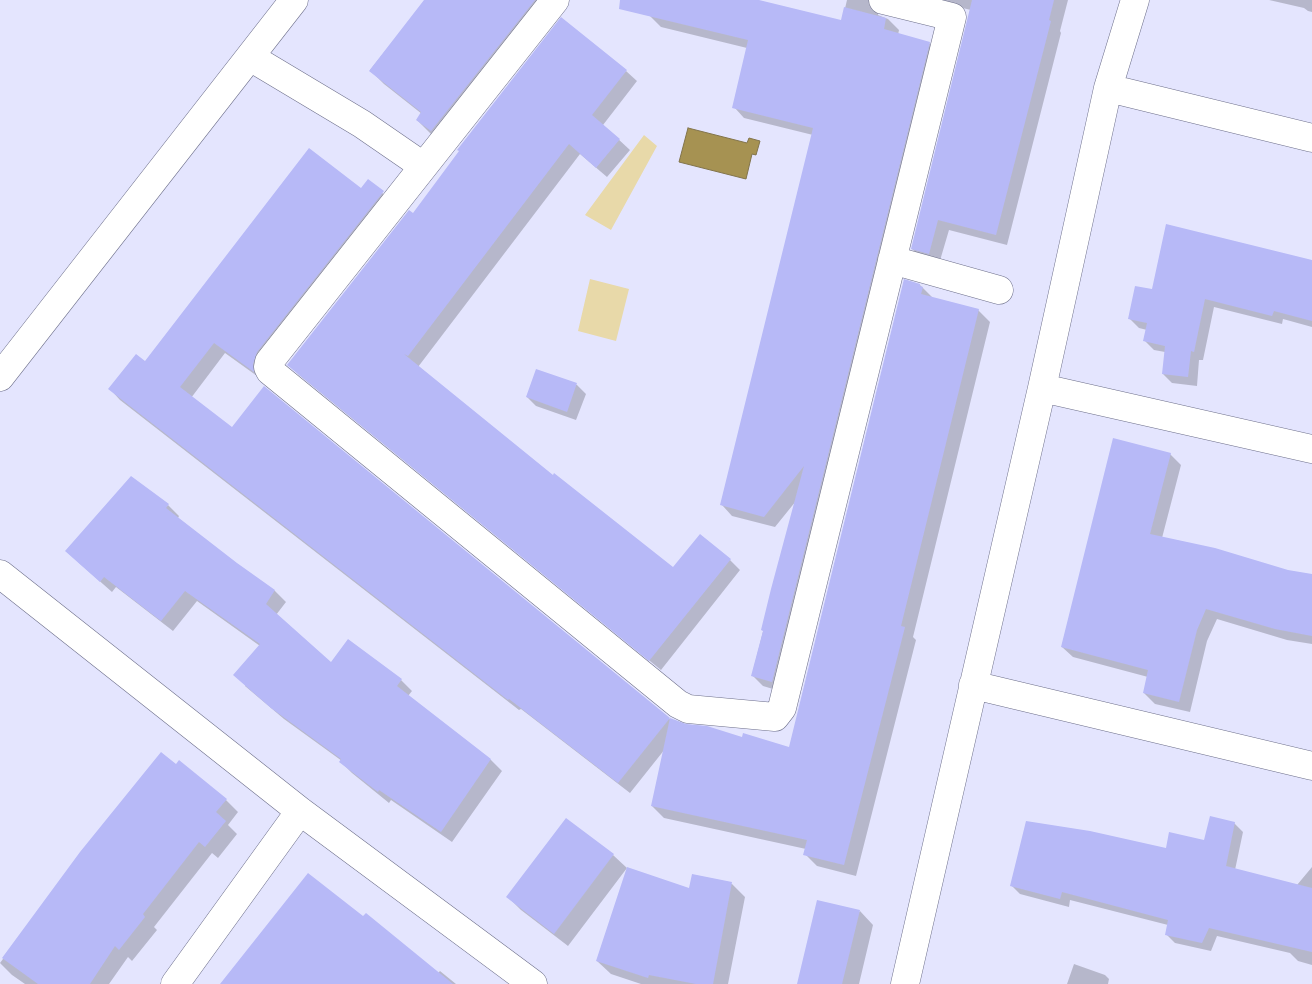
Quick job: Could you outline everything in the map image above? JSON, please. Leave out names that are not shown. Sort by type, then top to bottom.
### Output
[{"type":"street","points":[[0,377],[294,0]]},
{"type":"street","points":[[555,0],[269,362],[268,367],[270,371],[678,704],[688,709],[775,717],[782,708],[954,8],[882,0]]},
{"type":"street","points":[[905,984],[1042,388],[1108,88],[1135,0]]},
{"type":"street","points":[[250,57],[362,124],[423,166]]},
{"type":"street","points":[[1108,88],[1312,138]]},
{"type":"street","points":[[892,260],[999,290]]},
{"type":"street","points":[[1042,388],[1312,449]]},
{"type":"street","points":[[0,574],[300,811],[533,984]]},
{"type":"street","points":[[973,685],[1312,766]]},
{"type":"street","points":[[175,984],[300,811]]},
{"type":"shaded area","points":[[688,128],[747,143],[749,138],[760,141],[756,155],[752,154],[746,179],[679,162]]},
{"type":"shaded area","points":[[644,135],[657,146],[611,230],[585,215]]},
{"type":"shaded area","points":[[590,279],[629,289],[616,341],[578,331]]},
{"type":"building","points":[[424,0],[535,0],[431,131],[416,120],[421,112],[369,71]]},
{"type":"building","points":[[620,0],[759,0],[841,20],[844,7],[886,18],[884,29],[930,42],[772,682],[751,676],[763,631],[761,630],[771,589],[804,466],[764,517],[720,505],[813,128],[732,108],[748,40],[619,9]]},
{"type":"building","points":[[972,0],[1054,0],[1049,20],[1051,21],[996,235],[938,220],[929,254],[911,249]]},
{"type":"building","points":[[561,17],[627,70],[592,115],[620,139],[596,168],[569,144],[408,356],[404,354],[553,475],[554,473],[673,567],[700,534],[731,559],[649,661],[287,365],[409,210],[413,213],[459,151],[457,150]]},
{"type":"building","points":[[309,148],[361,188],[368,179],[384,191],[257,352],[253,364],[254,372],[214,343],[180,387],[232,427],[264,386],[670,718],[618,783],[508,700],[108,389],[136,354],[145,361]]},
{"type":"building","points":[[1166,224],[1312,260],[1312,321],[1274,311],[1272,316],[1205,299],[1194,352],[1191,351],[1188,377],[1162,374],[1165,346],[1143,341],[1147,323],[1128,319],[1135,286],[1152,289]]},
{"type":"building","points":[[904,279],[920,284],[923,287],[921,294],[979,309],[901,626],[905,627],[844,865],[803,855],[807,840],[651,806],[670,718],[686,724],[707,726],[742,737],[743,733],[789,747]]},
{"type":"building","points":[[536,369],[577,383],[567,412],[526,397]]},
{"type":"building","points":[[1113,438],[1171,453],[1150,534],[1215,548],[1288,570],[1312,574],[1312,636],[1275,629],[1206,609],[1197,630],[1179,702],[1143,693],[1148,670],[1061,647]]},
{"type":"building","points":[[131,476],[169,504],[166,508],[275,590],[266,604],[331,662],[348,639],[402,679],[397,686],[491,759],[441,832],[379,790],[378,792],[339,762],[341,759],[271,708],[233,675],[260,644],[185,591],[161,621],[104,577],[100,582],[65,551]]},
{"type":"building","points":[[161,752],[176,764],[179,760],[227,799],[216,812],[226,821],[205,847],[199,842],[143,914],[145,917],[119,950],[115,946],[90,984],[38,984],[2,958],[80,852]]},
{"type":"building","points":[[1210,816],[1235,822],[1226,866],[1312,888],[1312,952],[1209,928],[1202,943],[1165,935],[1168,920],[1062,892],[1060,899],[1010,886],[1026,821],[1090,831],[1166,848],[1169,832],[1204,840]]},
{"type":"building","points":[[566,818],[614,854],[554,934],[506,897]]},
{"type":"building","points":[[627,867],[689,888],[692,874],[732,882],[713,984],[696,984],[649,975],[648,978],[596,961]]},
{"type":"building","points":[[308,873],[363,916],[366,913],[453,984],[220,984]]},
{"type":"building","points":[[817,900],[860,910],[842,984],[797,984]]}]
